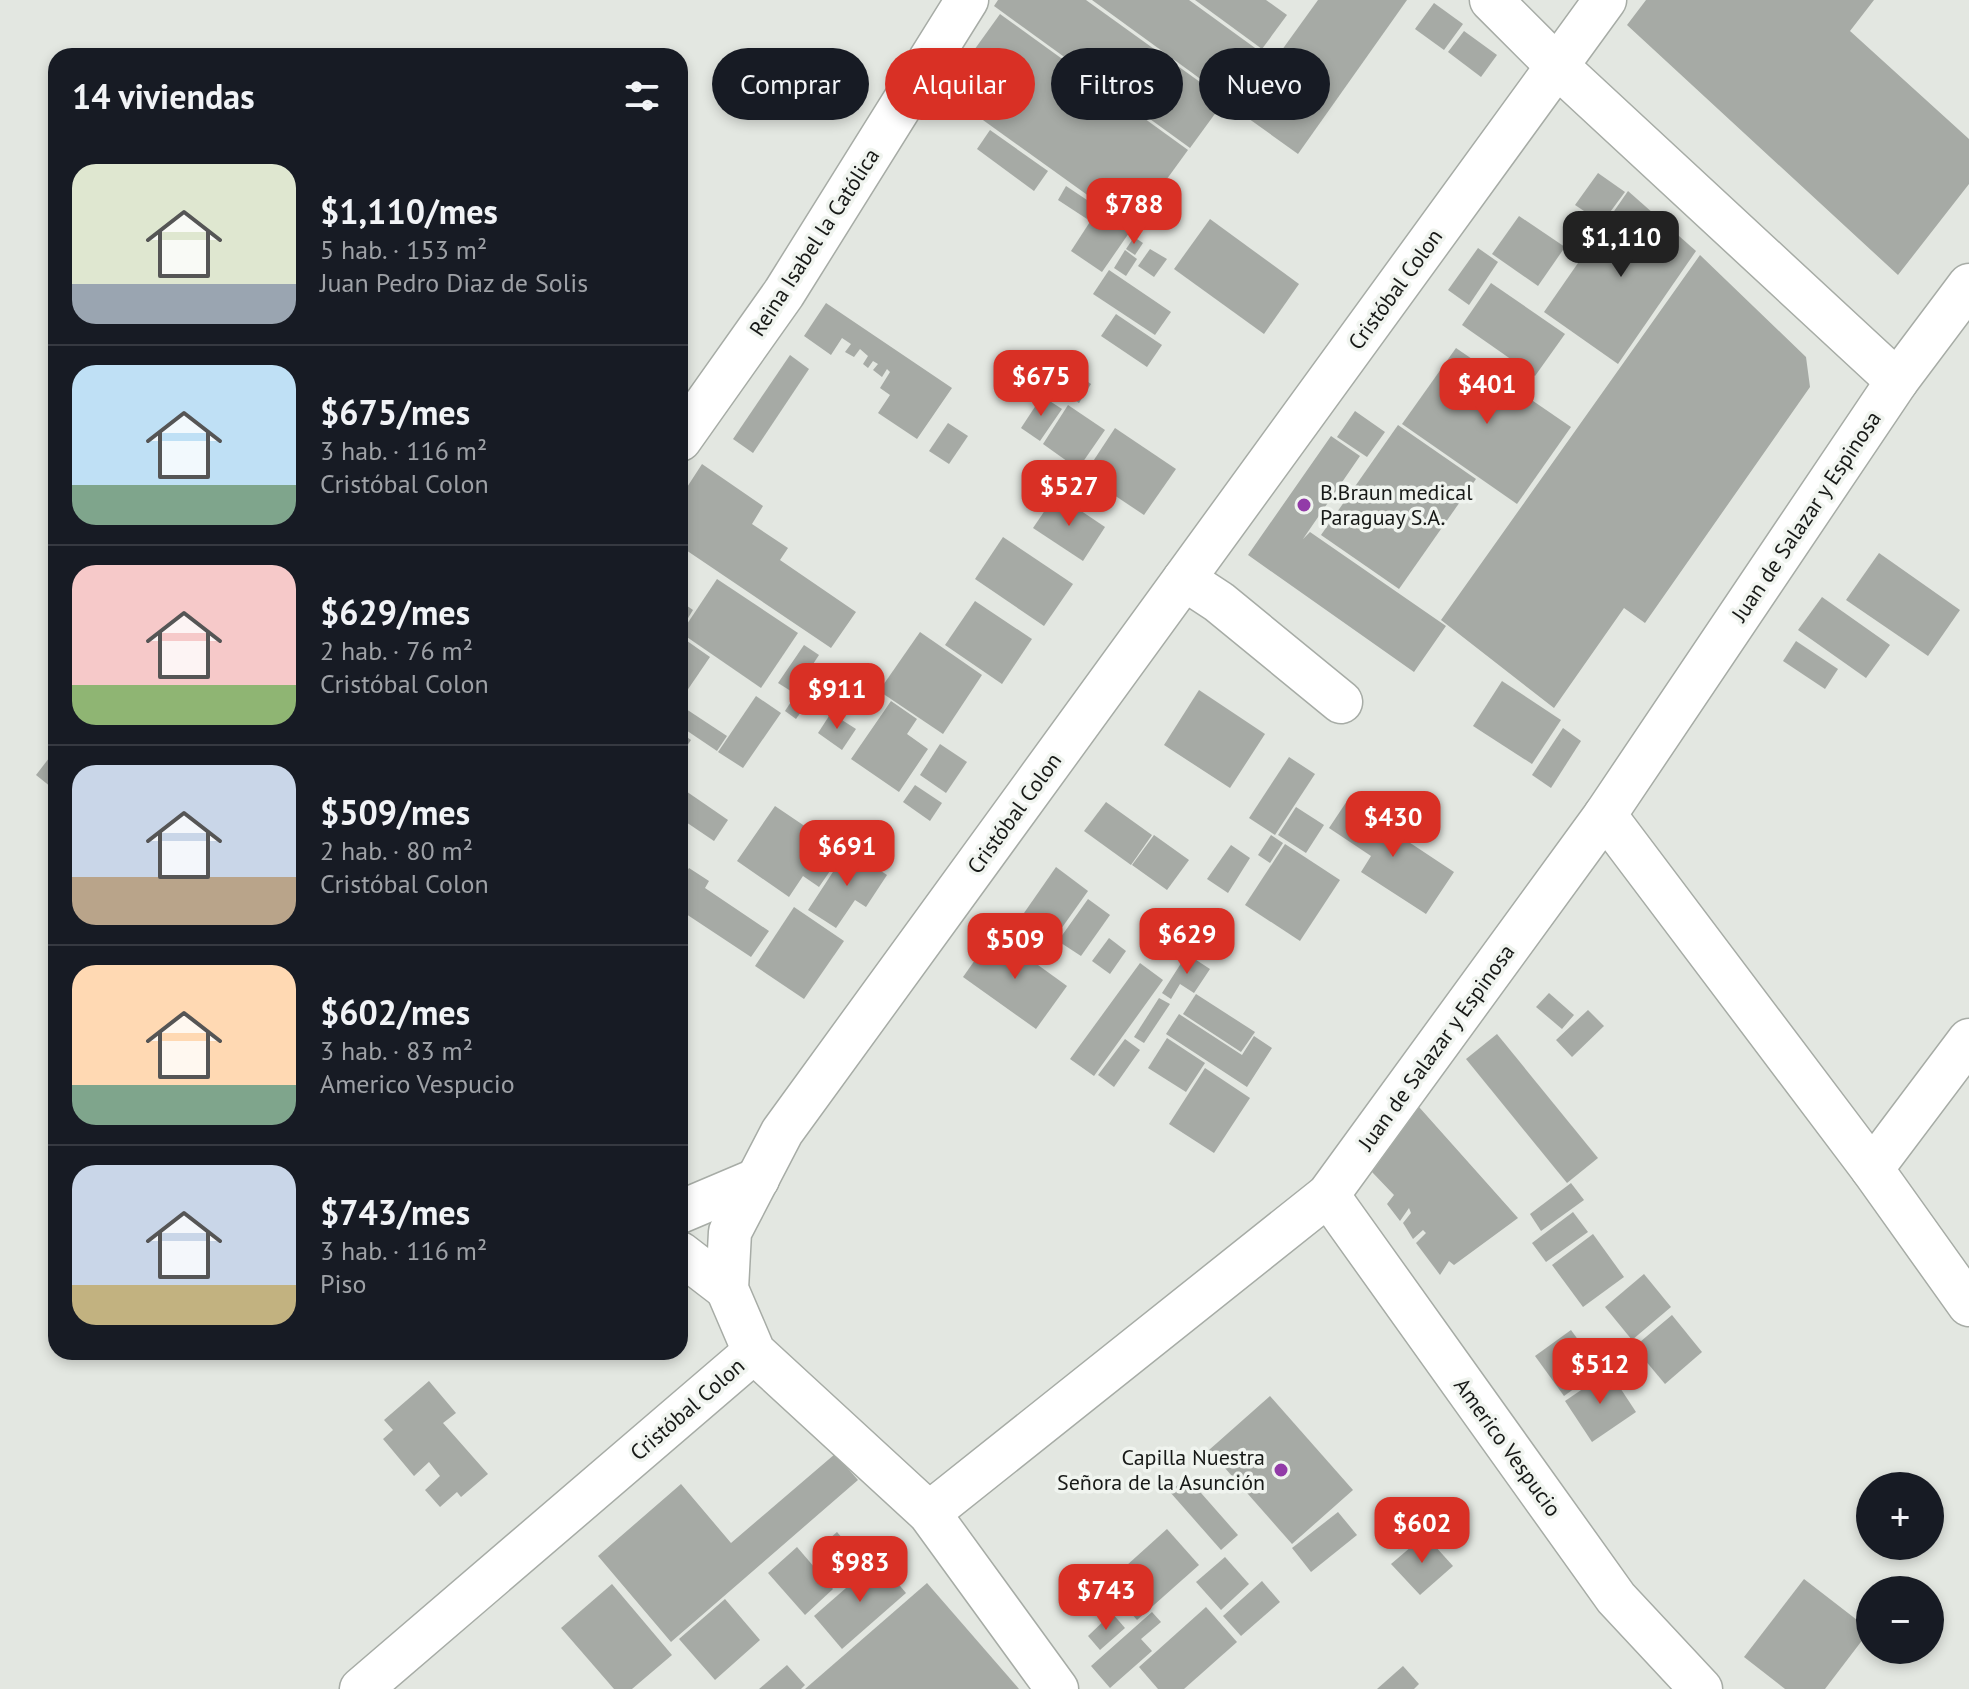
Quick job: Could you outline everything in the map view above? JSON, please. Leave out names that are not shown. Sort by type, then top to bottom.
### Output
[{"type":"street","name":"Reina Isabel la Católica","points":[[688,429],[784,293],[967,0]]},
{"type":"street","points":[[1491,0],[1557,66],[1897,381]]},
{"type":"street","name":"Cristóbal Colon","points":[[361,1689],[754,1352],[727,1289],[730,1232],[792,1119],[1605,0]]},
{"type":"street","name":"Juan de Salazar y Espinosa","points":[[929,1513],[1328,1195],[1605,815],[1897,381],[1969,285]]},
{"type":"street","points":[[1184,579],[1219,602],[1341,702]]},
{"type":"street","points":[[1605,815],[1872,1169],[1969,1305]]},
{"type":"street","points":[[1872,1169],[1969,1040]]},
{"type":"street","points":[[688,1209],[758,1179]]},
{"type":"street","name":"Americo Vespucio","points":[[1328,1195],[1616,1598],[1701,1689]]},
{"type":"street","points":[[688,1259],[727,1289]]},
{"type":"street","points":[[754,1352],[929,1513],[1057,1689]]},
{"type":"building","points":[[998,0],[1086,0],[1153,48],[1052,48],[994,6]]},
{"type":"building","points":[[1092,0],[1189,0],[1255,48],[1199,48],[1199,78],[1183,66],[1183,48],[1158,48]]},
{"type":"building","points":[[1195,0],[1266,0],[1287,15],[1261,48]]},
{"type":"building","points":[[1318,0],[1407,0],[1330,109],[1330,48],[1283,48]]},
{"type":"building","points":[[1646,0],[1874,0],[1850,31],[1969,139],[1969,184],[1898,275],[1627,25]]},
{"type":"building","points":[[1434,3],[1463,24],[1444,50],[1415,29]]},
{"type":"building","points":[[1000,14],[1051,51],[1051,120],[1147,120],[1188,150],[1132,227],[983,120],[1035,120],[1035,48],[976,48]]},
{"type":"building","points":[[1464,31],[1497,55],[1481,77],[1448,52]]},
{"type":"building","points":[[1183,70],[1199,81],[1199,120],[1210,120],[1190,148],[1151,120],[1183,120]]},
{"type":"building","points":[[1251,120],[1322,120],[1298,154]]},
{"type":"building","points":[[990,130],[1048,171],[1034,191],[977,149]]},
{"type":"building","points":[[1598,173],[1625,192],[1602,223],[1575,205]]},
{"type":"building","points":[[1066,186],[1096,206],[1087,219],[1058,200]]},
{"type":"building","points":[[1628,191],[1696,251],[1618,364],[1544,312]]},
{"type":"building","points":[[1097,211],[1129,233],[1102,272],[1071,251]]},
{"type":"building","points":[[1519,216],[1565,247],[1538,286],[1492,254]]},
{"type":"building","points":[[1210,219],[1299,284],[1264,334],[1174,269]]},
{"type":"building","points":[[1134,237],[1143,243],[1135,255],[1126,249]]},
{"type":"building","points":[[1478,248],[1498,262],[1469,305],[1448,290]]},
{"type":"building","points":[[1150,249],[1167,259],[1154,277],[1138,266]]},
{"type":"building","points":[[1125,250],[1137,259],[1126,276],[1114,268]]},
{"type":"building","points":[[1700,255],[1806,357],[1810,387],[1645,623],[1624,608],[1554,708],[1441,620]]},
{"type":"building","points":[[1109,270],[1171,312],[1155,335],[1093,294]]},
{"type":"building","points":[[1491,283],[1565,334],[1535,376],[1462,325]]},
{"type":"building","points":[[826,303],[952,388],[917,439],[878,413],[890,395],[880,388],[890,372],[887,369],[882,377],[873,370],[878,364],[873,361],[868,368],[863,364],[868,356],[860,349],[854,357],[845,352],[851,344],[842,338],[831,355],[804,336]]},
{"type":"building","points":[[1116,314],[1162,345],[1147,367],[1101,336]]},
{"type":"building","points":[[1456,348],[1571,427],[1517,504],[1402,424]]},
{"type":"building","points":[[790,355],[809,369],[753,453],[733,439]]},
{"type":"building","points":[[1063,365],[1091,384],[1079,403],[1051,384]]},
{"type":"building","points":[[1042,396],[1062,409],[1040,441],[1021,428]]},
{"type":"building","points":[[1068,405],[1105,430],[1078,469],[1043,444]]},
{"type":"building","points":[[1355,411],[1385,432],[1367,457],[1337,437]]},
{"type":"building","points":[[948,423],[968,436],[949,464],[929,451]]},
{"type":"building","points":[[1398,425],[1476,479],[1399,589],[1321,535]]},
{"type":"building","points":[[1115,428],[1176,469],[1144,515],[1084,475]]},
{"type":"building","points":[[1331,436],[1360,456],[1303,539],[1310,532],[1446,626],[1414,672],[1248,555]]},
{"type":"building","points":[[702,464],[763,506],[752,524],[788,548],[780,560],[856,612],[831,648],[688,551],[688,486]]},
{"type":"building","points":[[1056,494],[1105,527],[1083,561],[1033,528]]},
{"type":"building","points":[[1003,537],[1073,584],[1044,626],[975,579]]},
{"type":"building","points":[[1879,553],[1960,610],[1928,656],[1846,600]]},
{"type":"building","points":[[717,579],[798,633],[761,688],[688,638],[688,622]]},
{"type":"building","points":[[1822,597],[1890,645],[1866,678],[1798,630]]},
{"type":"building","points":[[975,601],[1032,639],[1002,684],[945,645]]},
{"type":"building","points":[[920,632],[982,675],[943,734],[879,691]]},
{"type":"building","points":[[1796,641],[1838,669],[1825,689],[1783,661]]},
{"type":"building","points":[[688,642],[710,657],[688,689]]},
{"type":"building","points":[[804,645],[819,655],[794,693],[778,683]]},
{"type":"building","points":[[1502,681],[1561,720],[1532,764],[1473,726]]},
{"type":"building","points":[[1199,690],[1265,734],[1230,788],[1164,745]]},
{"type":"building","points":[[798,691],[810,699],[796,719],[785,711]]},
{"type":"building","points":[[756,696],[781,713],[743,768],[718,752]]},
{"type":"building","points":[[891,701],[917,719],[907,734],[928,749],[899,792],[851,759]]},
{"type":"building","points":[[688,710],[727,736],[717,751],[688,731]]},
{"type":"building","points":[[831,713],[856,729],[842,750],[818,733]]},
{"type":"building","points":[[1563,728],[1581,741],[1551,788],[1532,775]]},
{"type":"building","points":[[940,744],[967,762],[946,793],[920,775]]},
{"type":"building","points":[[1289,757],[1315,774],[1275,835],[1249,818]]},
{"type":"building","points":[[48,759],[48,785],[36,775]]},
{"type":"building","points":[[915,785],[942,803],[930,821],[903,802]]},
{"type":"building","points":[[688,792],[728,820],[714,841],[688,823]]},
{"type":"building","points":[[1347,801],[1454,872],[1426,914],[1361,872],[1371,856],[1329,828]]},
{"type":"building","points":[[1106,802],[1152,835],[1131,865],[1084,831]]},
{"type":"building","points":[[775,806],[843,852],[819,887],[803,876],[789,897],[737,861]]},
{"type":"building","points":[[1296,807],[1324,825],[1306,853],[1278,835]]},
{"type":"building","points":[[1154,835],[1189,860],[1167,890],[1132,865]]},
{"type":"building","points":[[1271,835],[1283,843],[1270,863],[1258,855]]},
{"type":"building","points":[[1285,844],[1340,880],[1300,941],[1245,905]]},
{"type":"building","points":[[1231,845],[1250,858],[1228,893],[1207,879]]},
{"type":"building","points":[[848,849],[887,875],[866,907],[855,900],[836,928],[808,910]]},
{"type":"building","points":[[1056,867],[1088,891],[1056,936],[1024,913]]},
{"type":"building","points":[[688,870],[709,881],[705,888],[769,931],[751,957],[688,915]]},
{"type":"building","points":[[1088,899],[1110,915],[1081,956],[1058,941]]},
{"type":"building","points":[[794,907],[844,941],[804,999],[755,966]]},
{"type":"building","points":[[1018,924],[1048,946],[1038,960],[1008,938]]},
{"type":"building","points":[[994,933],[1067,986],[1036,1029],[963,977]]},
{"type":"building","points":[[1109,938],[1126,951],[1110,974],[1092,961]]},
{"type":"building","points":[[1187,954],[1210,969],[1194,993],[1180,984],[1171,999],[1162,993]]},
{"type":"building","points":[[1140,963],[1163,980],[1094,1076],[1070,1059]]},
{"type":"building","points":[[1549,993],[1574,1015],[1562,1029],[1536,1007]]},
{"type":"building","points":[[1196,994],[1255,1032],[1241,1052],[1183,1014]]},
{"type":"building","points":[[1159,998],[1170,1004],[1144,1043],[1134,1037]]},
{"type":"building","points":[[1588,1010],[1604,1026],[1572,1057],[1556,1040]]},
{"type":"building","points":[[1179,1014],[1242,1055],[1254,1036],[1272,1048],[1247,1087],[1166,1034]]},
{"type":"building","points":[[1497,1034],[1598,1158],[1567,1183],[1466,1059]]},
{"type":"building","points":[[1167,1038],[1205,1063],[1186,1092],[1148,1068]]},
{"type":"building","points":[[1125,1039],[1140,1050],[1114,1087],[1098,1075]]},
{"type":"building","points":[[1205,1068],[1250,1098],[1214,1153],[1169,1124]]},
{"type":"building","points":[[1419,1107],[1518,1218],[1454,1265],[1449,1261],[1440,1275],[1416,1243],[1426,1233],[1423,1230],[1413,1239],[1403,1223],[1411,1213],[1409,1208],[1400,1221],[1387,1204],[1394,1195],[1372,1172]]},
{"type":"building","points":[[1571,1183],[1584,1200],[1541,1231],[1530,1214]]},
{"type":"building","points":[[1573,1212],[1588,1232],[1546,1262],[1532,1243]]},
{"type":"building","points":[[1593,1234],[1624,1277],[1583,1307],[1552,1265]]},
{"type":"building","points":[[1644,1274],[1671,1307],[1632,1340],[1605,1307]]},
{"type":"building","points":[[1672,1315],[1702,1352],[1665,1384],[1634,1347]]},
{"type":"building","points":[[1571,1330],[1600,1370],[1564,1396],[1535,1356]]},
{"type":"building","points":[[1609,1371],[1636,1412],[1592,1442],[1565,1401]]},
{"type":"building","points":[[429,1381],[456,1413],[443,1423],[488,1474],[461,1497],[457,1492],[440,1507],[425,1490],[440,1476],[429,1462],[414,1476],[383,1439],[393,1430],[384,1420]]},
{"type":"building","name":"Capilla Nuestra Señora de la Asunción","points":[[1270,1396],[1353,1490],[1292,1544],[1209,1450]]},
{"type":"building","points":[[835,1454],[858,1480],[671,1642],[598,1556],[681,1484],[731,1543]]},
{"type":"building","points":[[1187,1477],[1238,1535],[1221,1550],[1170,1492]]},
{"type":"building","points":[[1338,1512],[1357,1535],[1311,1572],[1292,1548]]},
{"type":"building","points":[[1167,1529],[1199,1565],[1137,1620],[1106,1584]]},
{"type":"building","points":[[837,1532],[861,1560],[839,1579],[814,1552]]},
{"type":"building","points":[[1425,1535],[1453,1566],[1420,1595],[1391,1564]]},
{"type":"building","points":[[797,1547],[833,1589],[805,1615],[768,1573]]},
{"type":"building","points":[[1225,1557],[1249,1584],[1221,1610],[1196,1582]]},
{"type":"building","points":[[878,1560],[906,1593],[842,1649],[814,1616]]},
{"type":"building","points":[[1804,1579],[1856,1619],[1856,1648],[1825,1689],[1785,1689],[1744,1657]]},
{"type":"building","points":[[1262,1581],[1280,1602],[1241,1636],[1223,1616]]},
{"type":"building","points":[[927,1583],[1019,1689],[805,1689]]},
{"type":"building","points":[[612,1584],[672,1655],[632,1689],[614,1689],[561,1628]]},
{"type":"building","points":[[725,1599],[760,1640],[715,1680],[679,1639]]},
{"type":"building","points":[[1206,1607],[1237,1642],[1184,1689],[1158,1689],[1139,1667]]},
{"type":"building","points":[[1152,1612],[1161,1622],[1141,1639],[1152,1651],[1110,1688],[1091,1666]]},
{"type":"building","points":[[1112,1613],[1125,1628],[1100,1650],[1088,1636]]},
{"type":"building","points":[[787,1665],[805,1685],[801,1689],[759,1689]]},
{"type":"building","points":[[1403,1666],[1419,1684],[1414,1689],[1377,1689]]},
{"type":"place","name":"B.Braun medical Paraguay S.A.","points":[[1304,505]]},
{"type":"place","name":"Capilla Nuestra Señora de la Asunción","points":[[1281,1470]]}]
